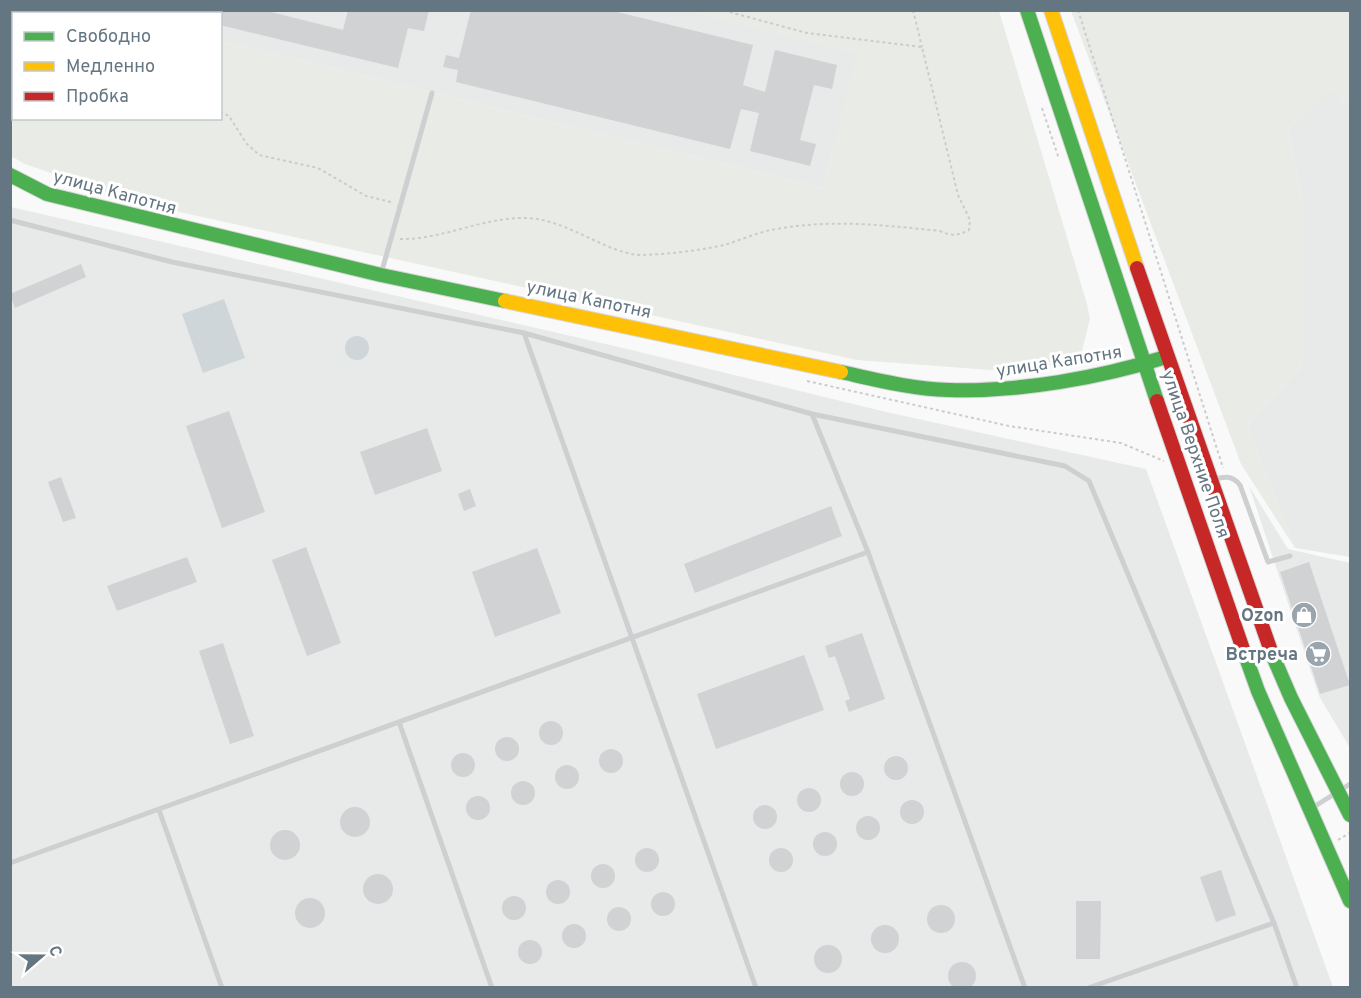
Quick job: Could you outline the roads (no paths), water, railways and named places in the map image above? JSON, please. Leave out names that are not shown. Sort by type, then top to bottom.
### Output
[{"type":"main road","name":"улица Верхние Поля","points":[[1027,10],[1258,691],[1350,901]]},
{"type":"main road","name":"улица Верхние Поля","points":[[1051,10],[1166,357],[1276,664],[1350,815]]},
{"type":"main road","name":"улица Капотня","points":[[10,175],[47,194],[381,275],[688,338],[897,385],[948,390],[987,390],[1114,373],[1166,357]]},
{"type":"lane","points":[[381,275],[432,93]]},
{"type":"lane","points":[[10,220],[172,262],[524,333],[812,414],[1065,466],[1089,481],[1274,923],[1297,987]]},
{"type":"lane","points":[[524,333],[756,987]]},
{"type":"lane","points":[[812,414],[868,552],[1025,987]]},
{"type":"lane","points":[[1209,480],[1225,476],[1234,478],[1240,485],[1268,562],[1290,556]]},
{"type":"lane","points":[[10,863],[868,552]]},
{"type":"lane","points":[[399,722],[492,987]]},
{"type":"lane","points":[[1311,809],[1350,784]]},
{"type":"lane","points":[[159,810],[222,987]]},
{"type":"lane","points":[[1088,987],[1274,923]]},
{"type":"place","name":"Ozon","points":[[1304,615]]},
{"type":"place","name":"Встреча","points":[[1318,654]]}]
